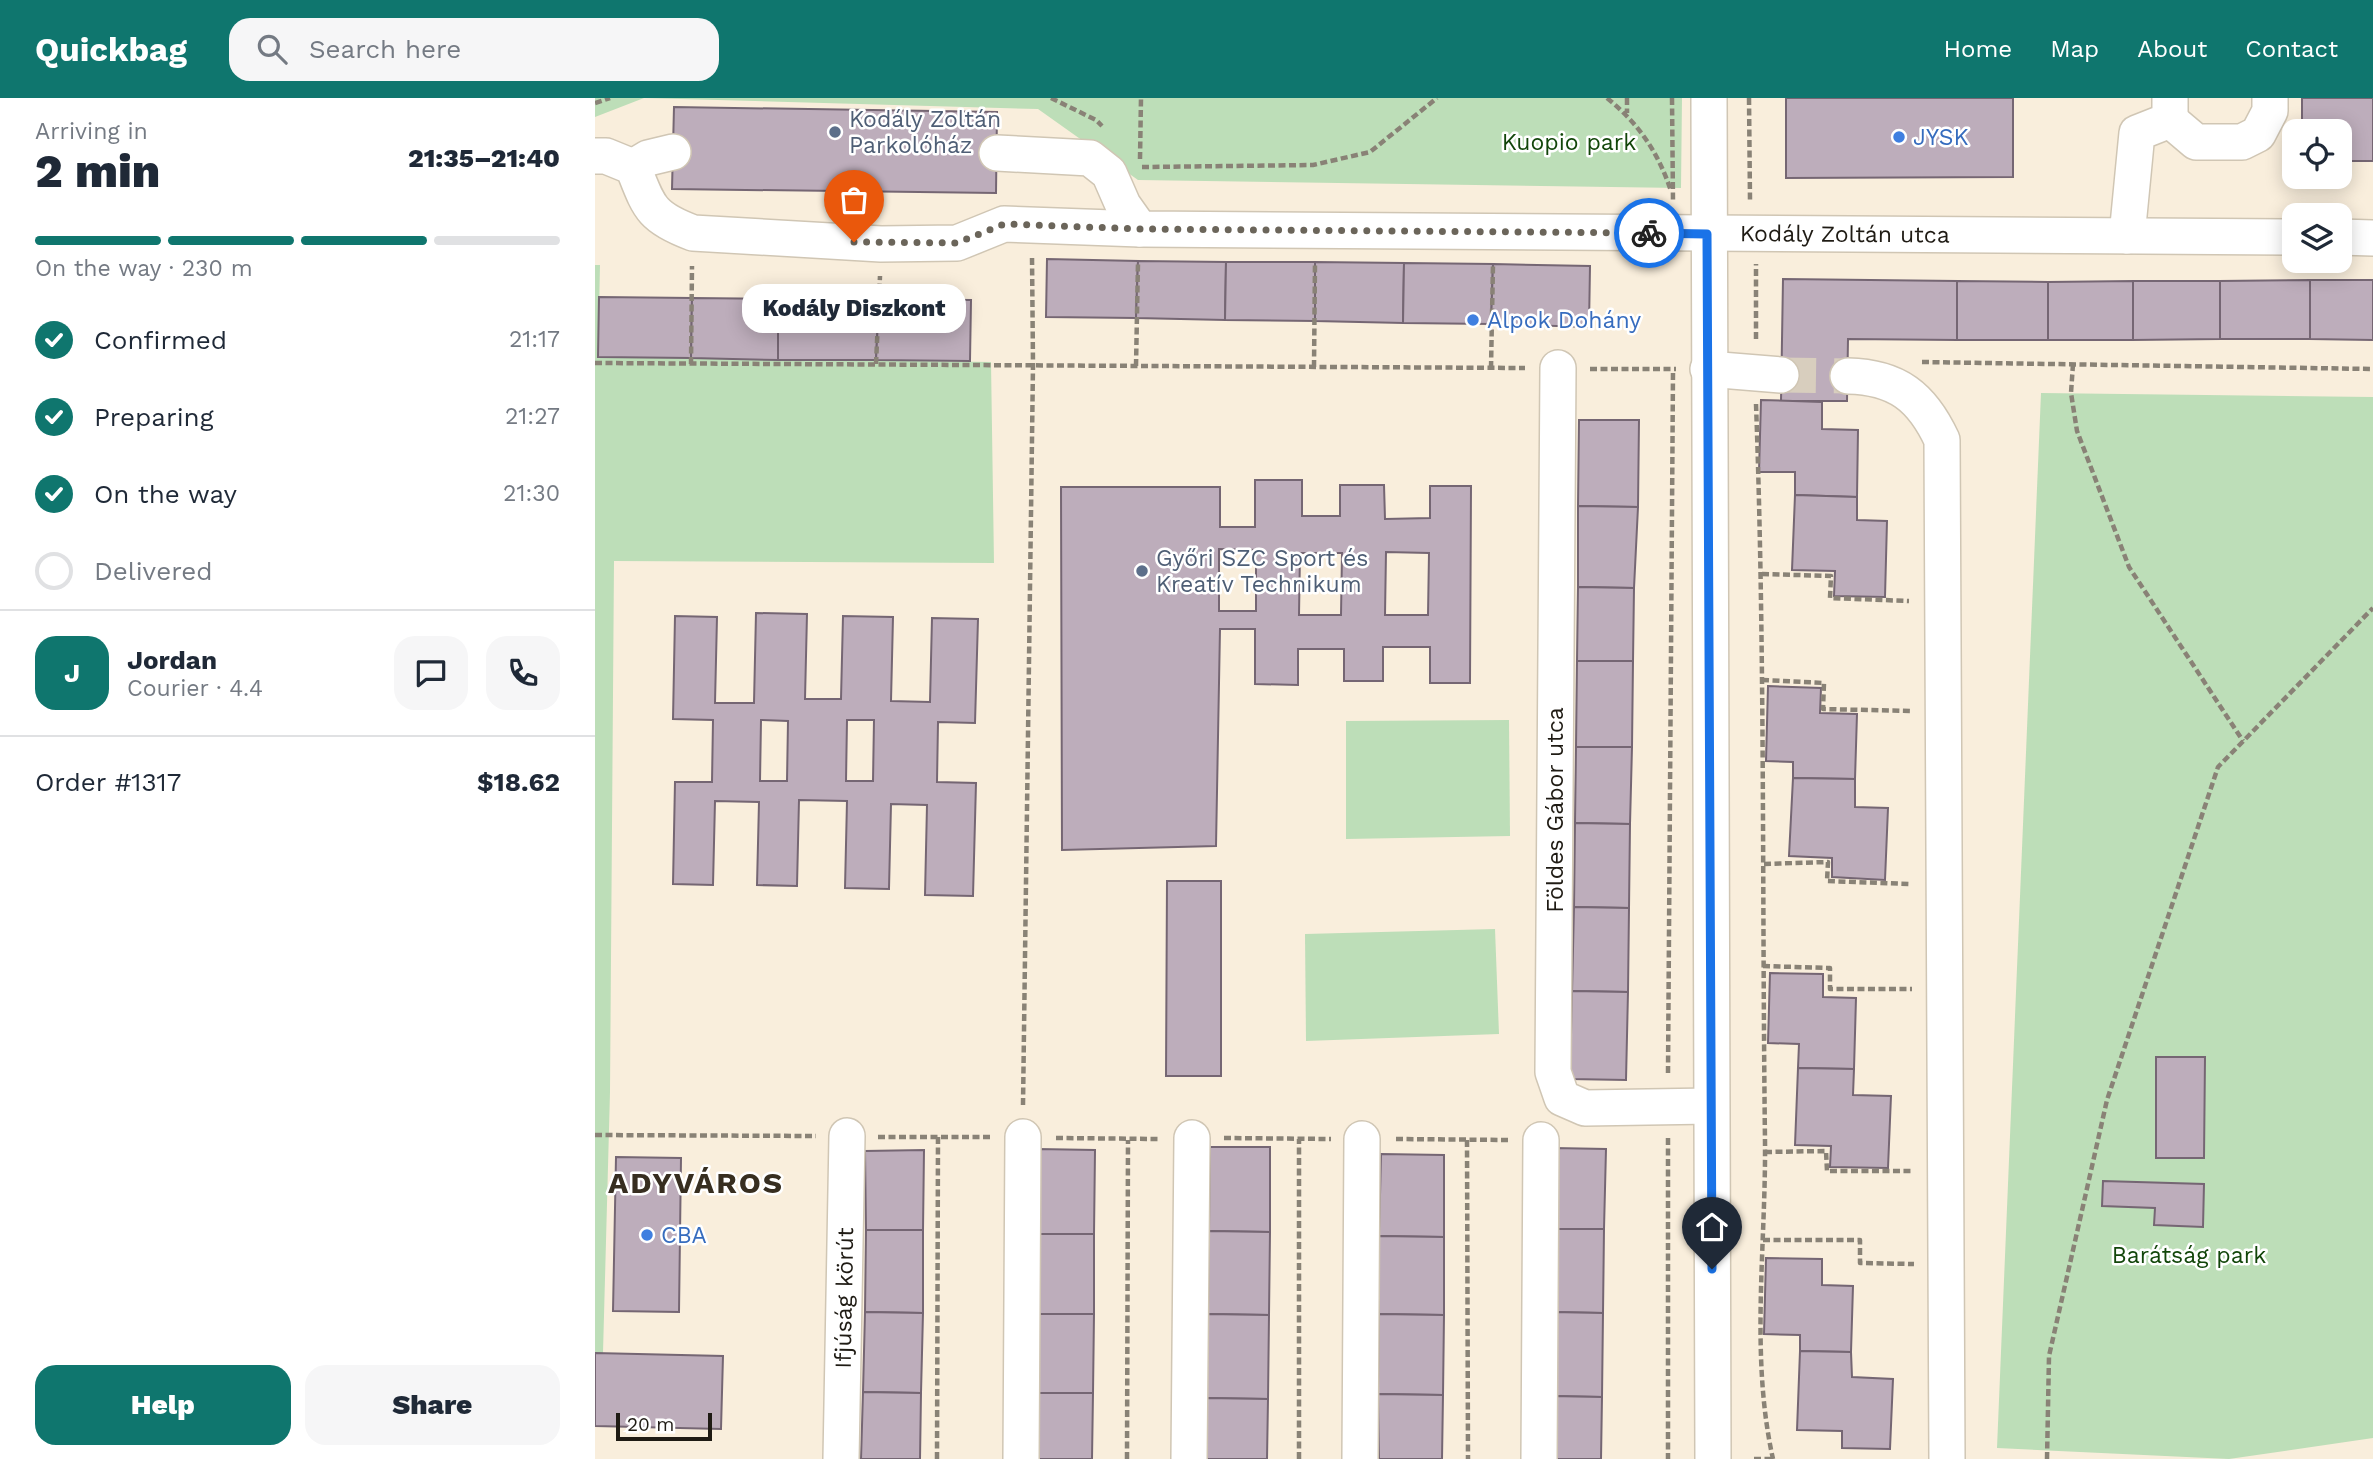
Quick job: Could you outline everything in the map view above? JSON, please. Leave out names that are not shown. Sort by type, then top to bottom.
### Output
[{"type":"street","points":[[1709,98],[1691,233],[1708,369],[1713,1459]]},
{"type":"street","points":[[2127,236],[2137,133],[2170,109],[2196,142],[2242,142],[2258,134],[2270,111],[2270,98]]},
{"type":"street","points":[[595,156],[606,156],[633,167],[648,158],[673,152]]},
{"type":"street","points":[[997,153],[1090,158],[1109,173],[1123,205],[1140,229]]},
{"type":"street","name":"Kodály Zoltán utca","points":[[633,167],[648,206],[666,223],[693,233],[881,244],[957,243],[1004,224],[1140,229],[2282,237]]},
{"type":"street","points":[[2352,237],[2373,238]]},
{"type":"street","name":"Földes Gábor utca","points":[[1557,368],[1553,1072],[1562,1098],[1585,1108],[1664,1127],[1711,1106]]},
{"type":"street","points":[[1708,369],[1768,375]]},
{"type":"street","points":[[1848,376],[1867,376],[1903,390],[1929,412],[1942,440],[1947,1459]]},
{"type":"street","name":"Ifjúság körút","points":[[841,1459],[847,1136]]},
{"type":"street","points":[[1021,1459],[1023,1137]]},
{"type":"street","points":[[1189,1459],[1192,1138]]},
{"type":"street","points":[[1360,1459],[1362,1139]]},
{"type":"street","points":[[1539,1459],[1541,1140]]},
{"type":"path","points":[[595,103],[610,98]]},
{"type":"path","points":[[1139,167],[1313,165],[1370,152],[1437,98]]},
{"type":"path","points":[[1607,98],[1627,114],[1656,154],[1672,196],[1691,233]]},
{"type":"path","points":[[1627,98],[1627,114]]},
{"type":"path","points":[[1672,98],[1672,196]]},
{"type":"path","points":[[1749,98],[1748,192],[1757,234],[1768,375],[1762,574],[1765,1152],[1761,1338],[1774,1459],[1754,1459]]},
{"type":"path","points":[[1023,1137],[1033,365],[1031,226]]},
{"type":"path","points":[[1136,366],[1140,229]]},
{"type":"path","points":[[1314,367],[1316,230]]},
{"type":"path","points":[[1491,368],[1496,232]]},
{"type":"path","points":[[691,363],[693,233]]},
{"type":"path","points":[[876,364],[881,244]]},
{"type":"path","points":[[1668,1459],[1664,1127],[1673,356]]},
{"type":"path","points":[[1903,390],[1910,362],[2373,369]]},
{"type":"path","points":[[595,363],[1708,369]]},
{"type":"path","points":[[2073,365],[2071,393],[2077,431],[2129,567],[2243,741]]},
{"type":"path","points":[[1762,574],[1832,576],[1831,598],[1943,602]]},
{"type":"path","points":[[2047,1459],[2049,1356],[2107,1100],[2218,767],[2373,608]]},
{"type":"path","points":[[1762,680],[1824,683],[1823,709],[1943,712]]},
{"type":"path","points":[[1764,864],[1828,862],[1827,881],[1944,885]]},
{"type":"path","points":[[1763,966],[1830,968],[1830,989],[1945,989]]},
{"type":"path","points":[[595,1135],[1129,1140],[1541,1140]]},
{"type":"path","points":[[937,1459],[938,1137]]},
{"type":"path","points":[[1299,1139],[1299,1459]]},
{"type":"path","points":[[1127,1459],[1129,1140]]},
{"type":"path","points":[[1467,1140],[1468,1459]]},
{"type":"path","points":[[1765,1152],[1826,1151],[1826,1171],[1946,1172]]},
{"type":"path","points":[[1763,1240],[1860,1240],[1860,1263],[1946,1265]]},
{"type":"green space","points":[[595,98],[644,98],[595,117]]},
{"type":"green space","name":"Kuopio park","points":[[644,98],[1682,98],[1681,188],[1138,180],[1038,109]]},
{"type":"green space","points":[[595,265],[600,265],[598,357],[991,362],[994,563],[614,561],[610,1092],[603,1353],[595,1353]]},
{"type":"green space","name":"Barátság park","points":[[2041,393],[2373,397],[2373,1438],[2229,1459],[1997,1448]]},
{"type":"green space","points":[[1509,720],[1510,836],[1346,839],[1346,721]]},
{"type":"green space","points":[[1495,929],[1499,1034],[1306,1041],[1305,934]]},
{"type":"building","name":"JYSK","points":[[1786,98],[2013,98],[2013,177],[1786,178]]},
{"type":"building","points":[[2302,98],[2373,98],[2373,161],[2352,161],[2352,119],[2302,119]]},
{"type":"building","name":"Kodály Zoltán Parkolóház","points":[[674,107],[997,112],[996,193],[672,189]]},
{"type":"building","points":[[1047,259],[1138,261],[1136,318],[1046,317]]},
{"type":"building","points":[[1138,261],[1226,262],[1225,320],[1136,318]]},
{"type":"building","points":[[1226,262],[1315,262],[1315,321],[1225,320]]},
{"type":"building","points":[[1315,262],[1404,263],[1403,323],[1315,321]]},
{"type":"building","points":[[1404,263],[1493,264],[1491,324],[1403,323]]},
{"type":"building","points":[[1493,264],[1590,266],[1589,327],[1491,324]]},
{"type":"building","points":[[1783,279],[1957,281],[1957,340],[1848,339],[1847,401],[1781,401]]},
{"type":"building","points":[[2310,280],[2373,280],[2373,340],[2310,339]]},
{"type":"building","points":[[2310,280],[2310,339],[2220,339],[2220,281]]},
{"type":"building","points":[[1957,281],[2048,282],[2048,340],[1957,340]]},
{"type":"building","points":[[2133,281],[2220,281],[2220,339],[2133,340]]},
{"type":"building","points":[[2133,281],[2133,340],[2048,340],[2048,282]]},
{"type":"building","points":[[599,297],[692,298],[691,358],[598,357]]},
{"type":"building","points":[[692,298],[778,299],[778,360],[691,358]]},
{"type":"building","points":[[778,299],[879,299],[876,360],[778,360]]},
{"type":"building","points":[[879,299],[971,300],[970,361],[876,360]]},
{"type":"building","points":[[1761,400],[1822,402],[1822,429],[1858,430],[1857,497],[1795,495],[1795,472],[1759,472]]},
{"type":"building","points":[[1579,420],[1639,420],[1638,507],[1578,506]]},
{"type":"building","points":[[1255,480],[1302,480],[1302,516],[1340,516],[1340,485],[1384,485],[1385,519],[1430,518],[1430,486],[1471,486],[1470,683],[1430,683],[1430,647],[1383,647],[1383,681],[1344,681],[1344,649],[1298,649],[1298,685],[1255,684],[1255,629],[1220,629],[1216,846],[1062,850],[1061,487],[1220,487],[1220,527],[1255,527]],"holes":[[[1219,549],[1256,550],[1256,611],[1219,611]],[[1386,552],[1429,553],[1428,615],[1385,615]],[[1300,553],[1342,553],[1341,615],[1299,615]]]},
{"type":"building","points":[[1795,495],[1857,497],[1857,520],[1887,521],[1885,597],[1834,596],[1835,571],[1792,570]]},
{"type":"building","points":[[1578,506],[1638,507],[1634,588],[1578,587]]},
{"type":"building","points":[[1578,587],[1634,588],[1633,661],[1577,661]]},
{"type":"building","points":[[756,613],[807,614],[805,699],[841,699],[843,616],[893,617],[891,701],[930,702],[932,618],[978,619],[975,723],[938,722],[937,782],[976,783],[973,896],[925,895],[927,805],[891,804],[889,889],[845,888],[847,801],[799,800],[797,886],[757,885],[759,802],[715,801],[713,885],[673,884],[675,782],[712,782],[713,720],[673,719],[675,616],[717,617],[715,703],[754,703]],"holes":[[[761,720],[788,721],[787,781],[760,781]],[[847,720],[874,720],[873,781],[846,781]]]},
{"type":"building","points":[[1577,661],[1633,661],[1632,747],[1576,747]]},
{"type":"building","points":[[1768,686],[1821,688],[1820,713],[1857,714],[1855,779],[1793,778],[1793,762],[1766,761]]},
{"type":"building","points":[[1576,747],[1632,747],[1630,824],[1575,823]]},
{"type":"building","points":[[1793,778],[1855,779],[1855,807],[1888,808],[1885,880],[1832,877],[1832,858],[1789,856]]},
{"type":"building","points":[[1575,823],[1630,824],[1629,908],[1574,907]]},
{"type":"building","points":[[1167,881],[1221,881],[1221,1076],[1166,1076]]},
{"type":"building","points":[[1574,907],[1629,908],[1628,992],[1572,991]]},
{"type":"building","points":[[1770,973],[1823,974],[1823,997],[1856,998],[1854,1069],[1798,1068],[1799,1044],[1768,1043]]},
{"type":"building","points":[[1572,991],[1628,992],[1626,1080],[1570,1079]]},
{"type":"building","points":[[2156,1057],[2205,1057],[2204,1158],[2156,1158]]},
{"type":"building","points":[[1798,1068],[1854,1069],[1853,1095],[1891,1096],[1888,1168],[1830,1167],[1831,1146],[1795,1145]]},
{"type":"building","points":[[1210,1147],[1270,1147],[1270,1232],[1209,1231]]},
{"type":"building","points":[[1554,1148],[1606,1149],[1604,1229],[1552,1229]]},
{"type":"building","points":[[1037,1149],[1095,1150],[1094,1234],[1036,1234]]},
{"type":"building","points":[[924,1150],[923,1230],[866,1230],[865,1151]]},
{"type":"building","points":[[1381,1154],[1444,1155],[1444,1237],[1379,1236]]},
{"type":"building","name":"CBA","points":[[616,1157],[681,1158],[679,1312],[613,1311]]},
{"type":"building","points":[[2103,1181],[2204,1184],[2203,1227],[2154,1225],[2155,1208],[2102,1206]]},
{"type":"building","points":[[1552,1229],[1604,1229],[1603,1313],[1552,1312]]},
{"type":"building","points":[[866,1230],[923,1230],[923,1313],[865,1312]]},
{"type":"building","points":[[1209,1231],[1270,1232],[1269,1315],[1208,1314]]},
{"type":"building","points":[[1036,1234],[1094,1234],[1094,1314],[1035,1314]]},
{"type":"building","points":[[1379,1236],[1444,1237],[1444,1315],[1379,1314]]},
{"type":"building","points":[[1766,1258],[1822,1259],[1822,1285],[1853,1286],[1851,1352],[1800,1351],[1800,1335],[1764,1334]]},
{"type":"building","points":[[865,1312],[923,1313],[921,1393],[863,1392]]},
{"type":"building","points":[[1552,1312],[1603,1313],[1602,1397],[1551,1396]]},
{"type":"building","points":[[1035,1314],[1094,1314],[1093,1393],[1034,1393]]},
{"type":"building","points":[[1208,1314],[1269,1315],[1268,1399],[1206,1398]]},
{"type":"building","points":[[1379,1314],[1444,1315],[1443,1395],[1378,1394]]},
{"type":"building","points":[[1800,1351],[1851,1352],[1852,1377],[1893,1379],[1890,1449],[1842,1448],[1842,1431],[1797,1430]]},
{"type":"building","points":[[595,1353],[723,1356],[721,1429],[595,1426]]},
{"type":"building","points":[[863,1392],[921,1393],[920,1459],[861,1459]]},
{"type":"building","points":[[1034,1393],[1093,1393],[1092,1459],[1034,1459]]},
{"type":"building","points":[[1378,1394],[1443,1395],[1442,1459],[1379,1459]]},
{"type":"building","points":[[1551,1396],[1602,1397],[1601,1459],[1549,1459]]},
{"type":"building","points":[[1206,1398],[1268,1399],[1267,1459],[1206,1459]]},
{"type":"tunnel","points":[[1781,375],[1848,376]]},
{"type":"way so far","points":[[854,242],[957,243],[1004,224],[1140,229],[1649,233]]},
{"type":"place","name":"Kodály Zoltán Parkolóház","points":[[835,132]]},
{"type":"place","name":"JYSK","points":[[1899,137]]},
{"type":"place","name":"Kodály Diszkont","points":[[854,242]]},
{"type":"place","name":"Alpok Dohány","points":[[1473,320]]},
{"type":"place","name":"Győri SZC Sport és Kreatív Technikum","points":[[1142,571]]},
{"type":"place","name":"CBA","points":[[647,1235]]},
{"type":"district","name":"ADYVÁROS","points":[[696,1182]]},
{"type":"route","points":[[1649,233],[1707,234],[1712,1269]]}]
